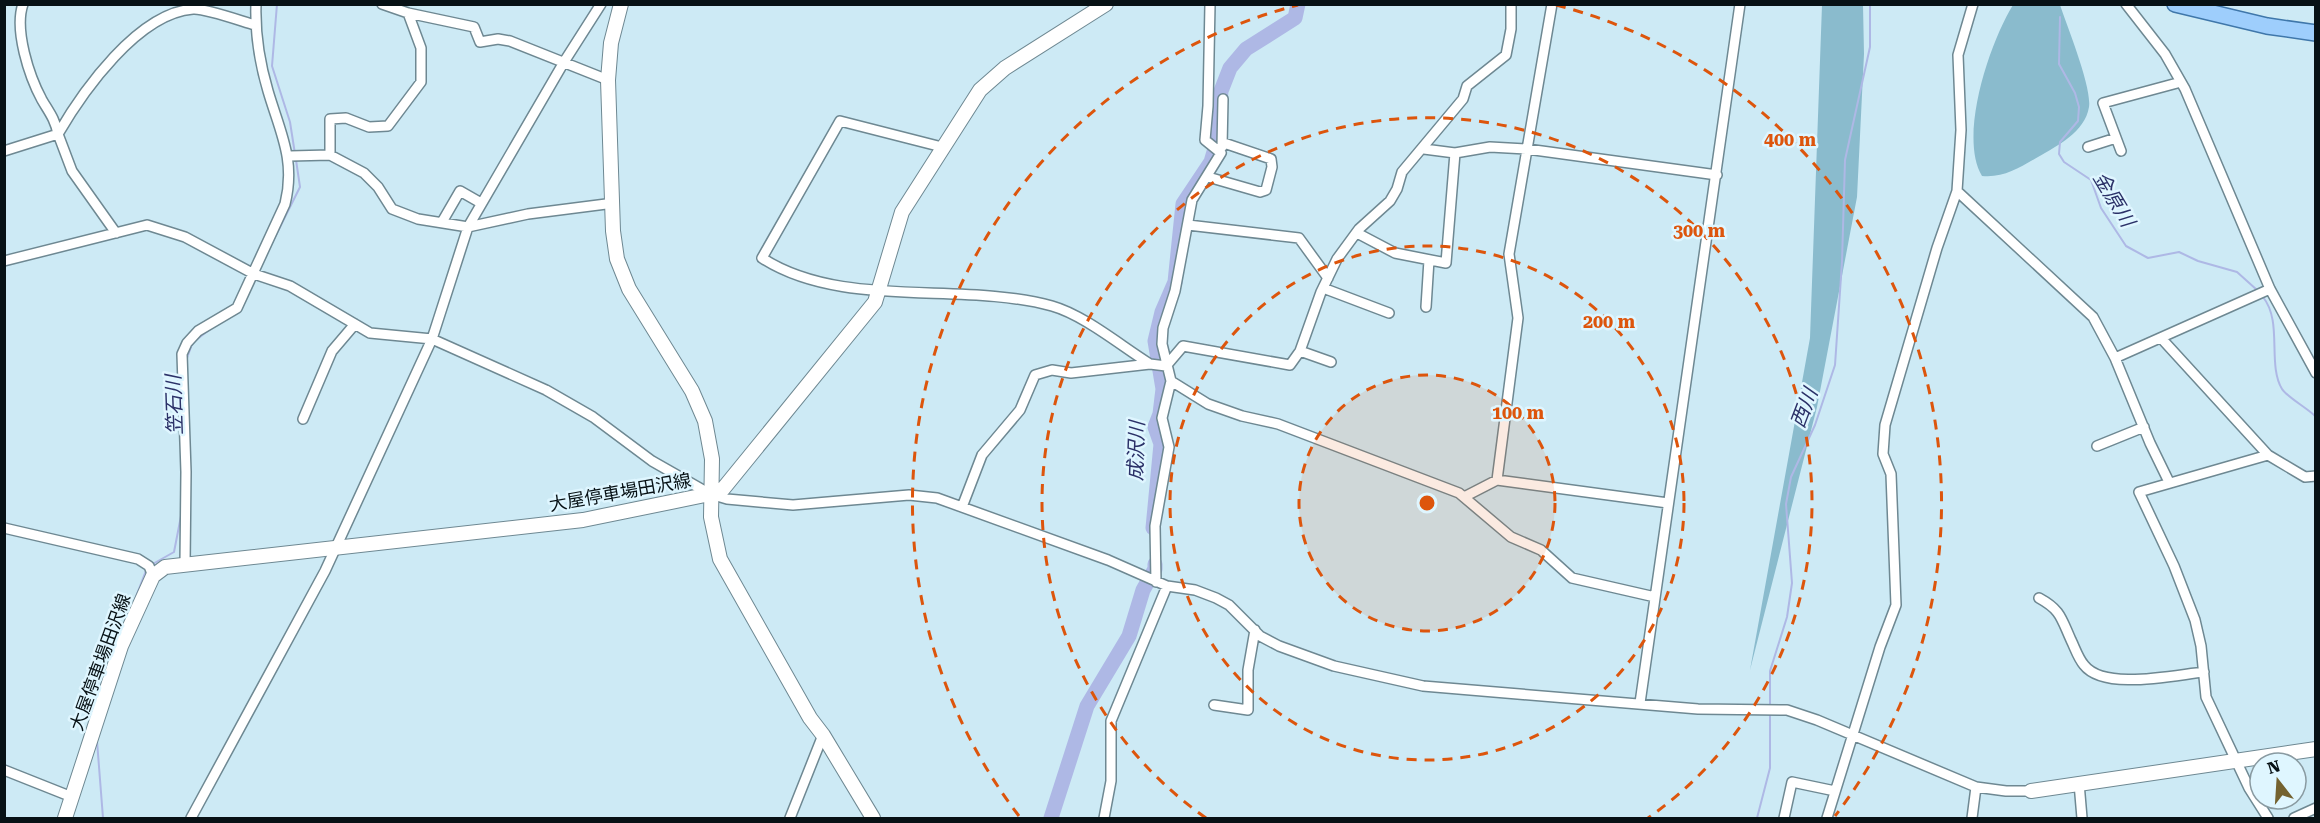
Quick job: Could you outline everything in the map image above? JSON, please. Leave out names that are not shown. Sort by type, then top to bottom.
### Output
[{"type":"main road","points":[[621,4],[611,43],[608,80],[615,245],[622,274],[692,391],[705,421],[712,459],[710,494],[712,525],[720,559],[810,718],[823,735],[873,819]]},
{"type":"main road","name":"大屋停車場田沢線","points":[[66,819],[121,646],[153,576],[165,567],[583,520],[710,494],[723,489],[875,302],[902,212],[942,147],[989,80],[1106,4]]},
{"type":"main road","points":[[2175,4],[2198,7],[2267,26],[2316,33]]},
{"type":"main road","points":[[2031,791],[2316,749]]},
{"type":"street","points":[[23,4],[19,27],[23,51],[38,92],[55,121],[57,134],[72,171],[116,233]]},
{"type":"street","points":[[185,564],[186,472],[182,354],[187,343],[198,331],[237,308],[285,204],[289,188],[290,156],[268,90],[255,25],[256,4]]},
{"type":"street","points":[[382,4],[408,13],[474,27],[480,42],[510,41],[608,80]]},
{"type":"street","points":[[191,819],[314,594],[432,339],[468,227],[564,62],[601,4]]},
{"type":"street","points":[[1208,177],[1260,192],[1266,190],[1272,167],[1271,159],[1221,149],[1205,140],[1210,4]]},
{"type":"street","points":[[962,507],[982,455],[1020,410],[1035,375],[1052,370],[1071,373],[1150,364],[1163,365],[1183,346],[1290,365],[1300,351],[1323,288],[1337,259],[1357,233],[1390,201],[1397,189],[1402,172],[1424,149],[1463,99],[1467,86],[1506,55],[1511,29],[1511,4]]},
{"type":"street","points":[[1497,480],[1518,318],[1509,254],[1552,4]]},
{"type":"street","points":[[1640,703],[1740,4]]},
{"type":"street","points":[[1827,819],[1851,736],[1896,605],[1891,474],[1883,454],[1885,425],[1937,248],[1957,191],[1961,130],[1958,55],[1973,4]]},
{"type":"street","points":[[2126,4],[2165,54],[2181,82],[2270,289],[2316,374]]},
{"type":"street","points":[[4,151],[57,134],[84,92],[104,67],[151,24],[193,9],[255,25]]},
{"type":"street","points":[[330,155],[330,119],[346,118],[369,127],[388,126],[421,82],[421,48],[408,13]]},
{"type":"street","points":[[2121,151],[2103,103],[2181,82]]},
{"type":"street","points":[[1223,99],[1221,149],[1208,177],[1192,200],[1175,291],[1163,328],[1163,365],[1171,381],[1208,404],[1242,416],[1278,424],[1370,461],[1431,480],[1464,497],[1511,537],[1542,550],[1572,578],[1655,597]]},
{"type":"street","points":[[942,147],[840,121],[762,258],[782,271],[799,277],[880,290],[965,295],[1053,306],[1150,364]]},
{"type":"street","points":[[2088,147],[2116,138]]},
{"type":"street","points":[[1424,149],[1455,153],[1490,147],[1527,149],[1717,175]]},
{"type":"street","points":[[1357,233],[1395,253],[1446,263],[1455,153]]},
{"type":"street","points":[[290,156],[330,155],[364,173],[378,187],[392,209],[418,219],[468,227],[528,214],[614,203]]},
{"type":"street","points":[[442,222],[460,191],[482,203]]},
{"type":"street","points":[[1957,191],[2093,317],[2115,358],[2169,482]]},
{"type":"street","points":[[4,261],[147,225],[185,237],[254,274],[290,286],[370,333],[432,339],[546,390],[593,417],[652,461],[710,494],[727,499],[793,505],[909,495],[937,498],[1107,560],[1167,586],[1195,590],[1216,598],[1229,605],[1255,630],[1279,646],[1334,666],[1423,686],[1721,710],[1787,710],[1976,787],[2006,791],[2031,791]]},
{"type":"street","points":[[1188,225],[1299,238],[1328,278]]},
{"type":"street","points":[[1426,307],[1429,260]]},
{"type":"street","points":[[1323,288],[1389,313]]},
{"type":"street","points":[[2115,358],[2270,289]]},
{"type":"street","points":[[303,419],[332,351],[355,324]]},
{"type":"street","points":[[2161,338],[2268,455],[2305,477],[2316,476]]},
{"type":"street","points":[[1300,351],[1331,362]]},
{"type":"street","points":[[1154,581],[1155,526],[1169,447],[1162,418],[1171,381]]},
{"type":"street","points":[[2097,446],[2144,427]]},
{"type":"street","points":[[2268,455],[2139,492],[2174,566],[2195,620],[2206,696],[2249,788],[2268,819]]},
{"type":"street","points":[[1464,497],[1497,480],[1668,503]]},
{"type":"street","points":[[4,528],[138,559],[149,566],[153,576]]},
{"type":"street","points":[[1104,819],[1111,781],[1111,721],[1167,586]]},
{"type":"street","points":[[2039,598],[2056,608],[2083,665],[2093,673],[2112,680],[2126,680],[2204,672]]},
{"type":"street","points":[[1214,705],[1248,710],[1248,670],[1255,630]]},
{"type":"street","points":[[790,819],[823,735]]},
{"type":"street","points":[[4,770],[72,797]]},
{"type":"street","points":[[1784,819],[1792,782],[1835,791]]},
{"type":"street","points":[[2079,783],[2082,819]]},
{"type":"street","points":[[1972,819],[1976,787]]},
{"type":"street","points":[[2294,819],[2316,808]]},
{"type":"shaded area","points":[[1822,5],[1863,5],[1864,54],[1857,197],[1817,407],[1750,670],[1810,338]]},
{"type":"shaded area","points":[[2013,5],[2060,5],[2083,71],[2089,107],[2082,124],[2061,143],[2011,171],[1982,176],[1975,159],[1973,138],[1975,114],[1980,89],[1995,42]]},
{"type":"waterway","name":"笠石川","points":[[277,4],[272,66],[290,122],[295,154]]},
{"type":"waterway","name":"成沢川","points":[[1153,528],[1161,444],[1155,427],[1160,414],[1163,389],[1155,341],[1162,312],[1175,282],[1183,204],[1211,162],[1217,142],[1221,91],[1230,68],[1246,49],[1295,18],[1298,4]]},
{"type":"waterway","name":"西川","points":[[1770,708],[1770,671],[1787,617],[1792,583],[1786,504],[1791,477],[1815,425],[1835,365],[1842,262],[1845,160],[1870,47],[1870,4]]},
{"type":"waterway","name":"金原川","points":[[2060,17],[2059,64],[2075,93],[2079,107],[2078,121],[2060,142],[2059,154],[2064,162],[2091,180],[2101,208],[2126,246],[2148,258],[2179,252],[2198,261],[2237,272],[2257,290]]},
{"type":"waterway","name":"笠石川","points":[[272,243],[300,187],[296,160]]},
{"type":"waterway","name":"金原川","points":[[2263,297],[2272,318],[2278,379],[2282,389],[2315,416],[2316,438]]},
{"type":"waterway","name":"笠石川","points":[[196,340],[213,327]]},
{"type":"waterway","name":"笠石川","points":[[186,361],[192,344]]},
{"type":"waterway","name":"笠石川","points":[[151,565],[174,552],[181,516]]},
{"type":"waterway","name":"成沢川","points":[[1051,818],[1087,706],[1129,636],[1143,590],[1155,569],[1155,564]]},
{"type":"waterway","name":"笠石川","points":[[132,607],[147,568]]},
{"type":"waterway","name":"西川","points":[[1757,818],[1770,768],[1770,714]]},
{"type":"waterway","name":"笠石川","points":[[97,741],[103,818]]}]
